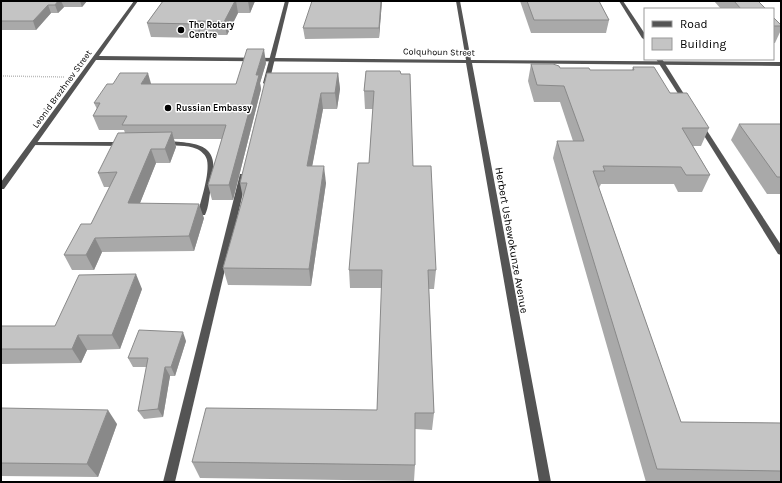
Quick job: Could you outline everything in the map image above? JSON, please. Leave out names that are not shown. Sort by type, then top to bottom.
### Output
[{"type":"street","name":"Leonid Brezhnev Street","points":[[1,187],[136,1]]},
{"type":"street","points":[[264,90],[287,1]]},
{"type":"street","name":"Herbert Ushewokunze Avenue","points":[[458,1],[545,482]]},
{"type":"street","points":[[621,1],[644,36]]},
{"type":"street","name":"Colquhoun Street","points":[[96,58],[468,62],[660,61],[781,64]]},
{"type":"street","points":[[660,61],[691,110]]},
{"type":"street","points":[[695,117],[781,252]]},
{"type":"street","points":[[159,143],[183,143],[200,147],[209,153],[212,161],[202,213]]},
{"type":"street","points":[[32,144],[127,144]]},
{"type":"street","points":[[169,482],[245,167]]},
{"type":"path","points":[[1,76],[82,77]]},
{"type":"building","points":[[1,1],[58,1],[55,5],[48,5],[33,21],[1,21]]},
{"type":"building","points":[[163,1],[235,1],[224,22],[198,21],[197,24],[147,23]]},
{"type":"building","points":[[312,1],[381,1],[379,28],[303,28]]},
{"type":"building","points":[[527,1],[599,1],[609,20],[534,20]]},
{"type":"building","points":[[734,1],[758,1],[765,8],[740,8]]},
{"type":"building","points":[[774,18],[781,25],[774,26]]},
{"type":"building","points":[[247,49],[264,49],[256,75],[259,75],[229,185],[208,185],[226,125],[122,125],[127,116],[93,116],[100,103],[94,103],[107,84],[113,84],[120,73],[148,73],[141,84],[236,84]]},
{"type":"building","points":[[531,64],[553,64],[559,66],[560,68],[589,68],[590,70],[634,70],[633,67],[654,67],[670,93],[687,93],[709,128],[682,128],[710,175],[686,175],[681,167],[603,166],[605,171],[593,171],[681,422],[781,423],[781,471],[657,469],[557,141],[584,141],[564,86],[537,85]]},
{"type":"building","points":[[366,71],[400,71],[401,74],[410,74],[413,166],[431,166],[436,270],[428,270],[434,413],[415,413],[415,465],[192,462],[206,408],[377,410],[382,270],[349,270],[358,163],[369,163],[374,91],[364,91]]},
{"type":"building","points":[[267,73],[338,73],[335,93],[321,93],[307,166],[324,166],[309,269],[223,268],[247,183],[240,183]]},
{"type":"building","points":[[739,124],[781,124],[781,177],[777,177]]},
{"type":"building","points":[[172,132],[165,149],[151,149],[128,203],[199,204],[189,236],[95,238],[86,255],[64,255],[81,224],[91,224],[117,172],[98,173],[118,133]]},
{"type":"building","points":[[136,274],[112,335],[78,335],[72,349],[1,349],[1,326],[55,326],[79,275]]},
{"type":"building","points":[[139,330],[183,332],[171,367],[165,367],[158,409],[138,411],[148,358],[128,358]]},
{"type":"building","points":[[1,408],[108,410],[87,464],[1,463]]},
{"type":"place","name":"The Rotary Centre","points":[[181,30]]},
{"type":"place","name":"Russian Embassy","points":[[168,108]]}]
